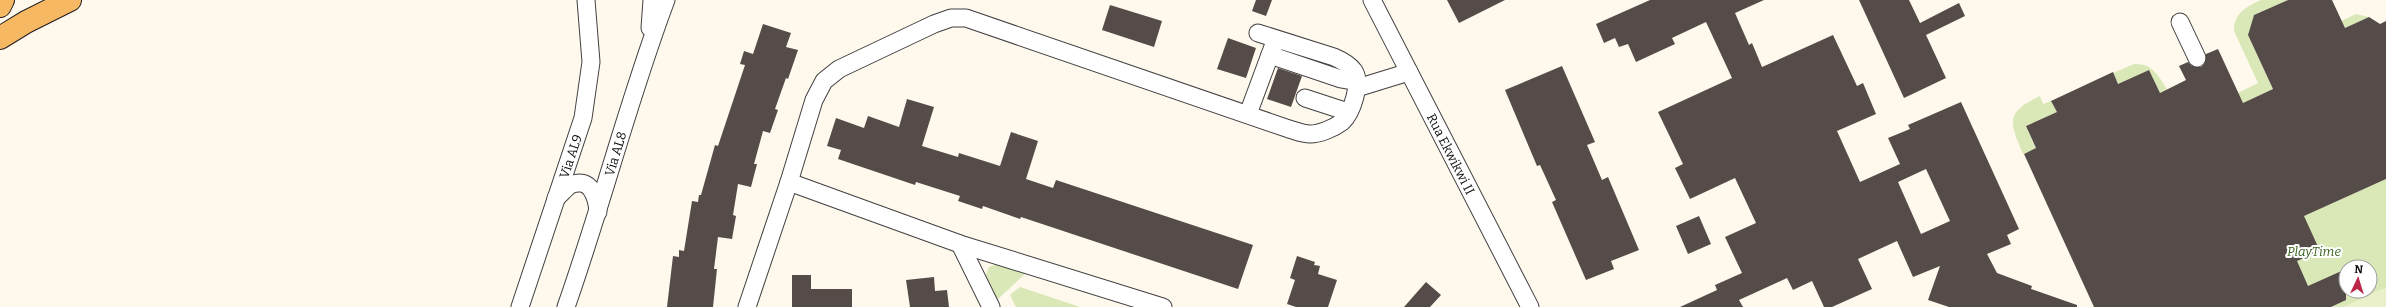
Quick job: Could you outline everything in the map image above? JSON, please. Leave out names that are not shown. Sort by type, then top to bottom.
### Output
[{"type":"main road","points":[[0,6],[3,0]]},
{"type":"main road","points":[[0,38],[26,22],[70,0]]},
{"type":"street","name":"Via AL9","points":[[520,307],[556,198],[576,144],[588,93],[591,62],[586,0]]},
{"type":"street","points":[[588,35],[598,0]]},
{"type":"street","points":[[648,48],[652,0]]},
{"type":"street","name":"Via AL8","points":[[566,307],[598,213],[648,48],[666,0]]},
{"type":"street","name":"Rua Ekwikwi II","points":[[1372,0],[1530,307]]},
{"type":"street","points":[[747,307],[789,182],[814,100],[824,81],[839,69],[852,62],[951,18],[966,18],[1289,129],[1311,134],[1331,128],[1343,121],[1358,85],[1354,71],[1344,62],[1258,33]]},
{"type":"street","points":[[2180,22],[2197,58]]},
{"type":"street","points":[[1248,114],[1277,39]]},
{"type":"street","points":[[1270,55],[1358,85],[1409,72]]},
{"type":"street","points":[[1305,98],[1348,112]]},
{"type":"street","points":[[789,182],[960,244],[1162,307]]},
{"type":"street","points":[[556,198],[570,185],[582,184],[590,188],[596,196],[598,213]]},
{"type":"street","points":[[960,244],[991,307]]},
{"type":"green space","points":[[2261,0],[2288,0],[2254,15],[2248,35],[2273,89],[2243,103],[2238,93],[2258,83],[2234,31],[2235,25],[2236,20],[2242,11]]},
{"type":"green space","points":[[2356,14],[2369,17],[2345,28],[2341,21]]},
{"type":"green space","points":[[2134,64],[2140,64],[2154,71],[2167,89],[2160,93],[2149,70],[2118,84],[2113,73]]},
{"type":"green space","points":[[2040,96],[2043,104],[2051,101],[2057,112],[2026,126],[2036,149],[2023,154],[2015,134],[2013,119],[2015,113],[2020,108]]},
{"type":"green space","name":"PlayTime","points":[[2386,179],[2386,288],[2382,290],[2386,307],[2300,307],[2276,228]]},
{"type":"green space","points":[[1000,263],[1026,273],[997,300],[986,275],[989,267]]},
{"type":"green space","points":[[1020,287],[1080,307],[1016,307],[1010,295]]},
{"type":"green space","points":[[2386,288],[2386,307],[2343,307],[2360,299],[2378,299],[2378,291]]},
{"type":"building","points":[[1256,0],[1272,0],[1266,16],[1252,11]]},
{"type":"building","points":[[1447,0],[1505,0],[1459,23]]},
{"type":"building","points":[[1650,0],[1764,0],[1735,13],[1749,45],[1752,43],[1762,67],[1833,35],[1857,86],[1863,83],[1876,114],[1837,131],[1860,182],[1900,164],[1888,138],[1910,129],[1908,125],[1961,102],[2019,229],[2007,235],[2011,244],[1987,254],[1997,273],[2032,286],[2031,289],[2077,305],[2077,307],[1949,307],[1928,300],[1940,266],[1913,277],[1897,241],[1858,259],[1872,289],[1832,307],[1824,307],[1812,281],[1793,290],[1787,278],[1739,300],[1743,307],[1680,307],[1717,290],[1715,285],[1742,273],[1725,237],[1756,223],[1735,178],[1690,199],[1675,168],[1683,164],[1658,112],[1732,78],[1706,22],[1672,38],[1675,44],[1636,62],[1628,44],[1619,47],[1615,38],[1604,43],[1596,24]],"holes":[[[1926,169],[1950,221],[1921,234],[1898,182]]]},
{"type":"building","points":[[1859,0],[1909,0],[1920,23],[1959,3],[1965,16],[1926,35],[1946,78],[1904,98]]},
{"type":"building","points":[[2288,0],[2332,0],[2345,28],[2369,17],[2380,24],[2386,21],[2386,179],[2304,216],[2320,251],[2297,261],[2308,286],[2338,273],[2338,299],[2346,300],[2331,307],[2094,307],[2024,154],[2036,148],[2026,126],[2057,112],[2051,101],[2113,72],[2118,84],[2149,70],[2160,93],[2186,80],[2179,66],[2188,62],[2192,66],[2201,67],[2205,63],[2206,54],[2218,49],[2243,103],[2273,89],[2248,35],[2254,15]]},
{"type":"building","points":[[1110,5],[1162,21],[1154,47],[1102,30]]},
{"type":"building","points":[[763,24],[791,33],[786,47],[798,50],[788,79],[786,78],[775,109],[778,110],[770,133],[763,131],[754,164],[757,164],[751,187],[738,184],[733,215],[736,216],[732,239],[718,237],[714,269],[717,269],[713,307],[667,307],[673,256],[679,257],[679,250],[684,251],[692,201],[698,202],[715,145],[718,146],[745,65],[740,64],[744,51],[753,54]]},
{"type":"building","points":[[1228,38],[1256,48],[1246,78],[1217,69]]},
{"type":"building","points":[[1562,66],[1595,142],[1587,145],[1602,180],[1608,177],[1639,250],[1611,261],[1614,269],[1586,280],[1552,202],[1556,200],[1540,165],[1537,166],[1505,90]]},
{"type":"building","points":[[1278,68],[1302,76],[1291,107],[1267,99]]},
{"type":"building","points":[[907,99],[934,107],[922,146],[958,157],[959,153],[1000,166],[1011,132],[1038,141],[1026,179],[1053,188],[1056,180],[1253,245],[1238,289],[1021,217],[1020,219],[983,206],[982,209],[958,201],[960,196],[916,182],[915,185],[838,159],[841,150],[827,146],[836,118],[864,128],[868,116],[899,127]]},
{"type":"building","points":[[1699,216],[1711,244],[1688,254],[1676,226]]},
{"type":"building","points":[[1297,256],[1315,262],[1314,265],[1320,266],[1318,274],[1337,280],[1328,307],[1296,307],[1287,304],[1295,280],[1290,278]]},
{"type":"building","points":[[792,275],[811,275],[811,289],[852,289],[852,307],[792,307]]},
{"type":"building","points":[[934,277],[935,291],[947,290],[949,307],[910,307],[906,280]]},
{"type":"building","points":[[1426,282],[1441,295],[1430,307],[1404,307]]}]
